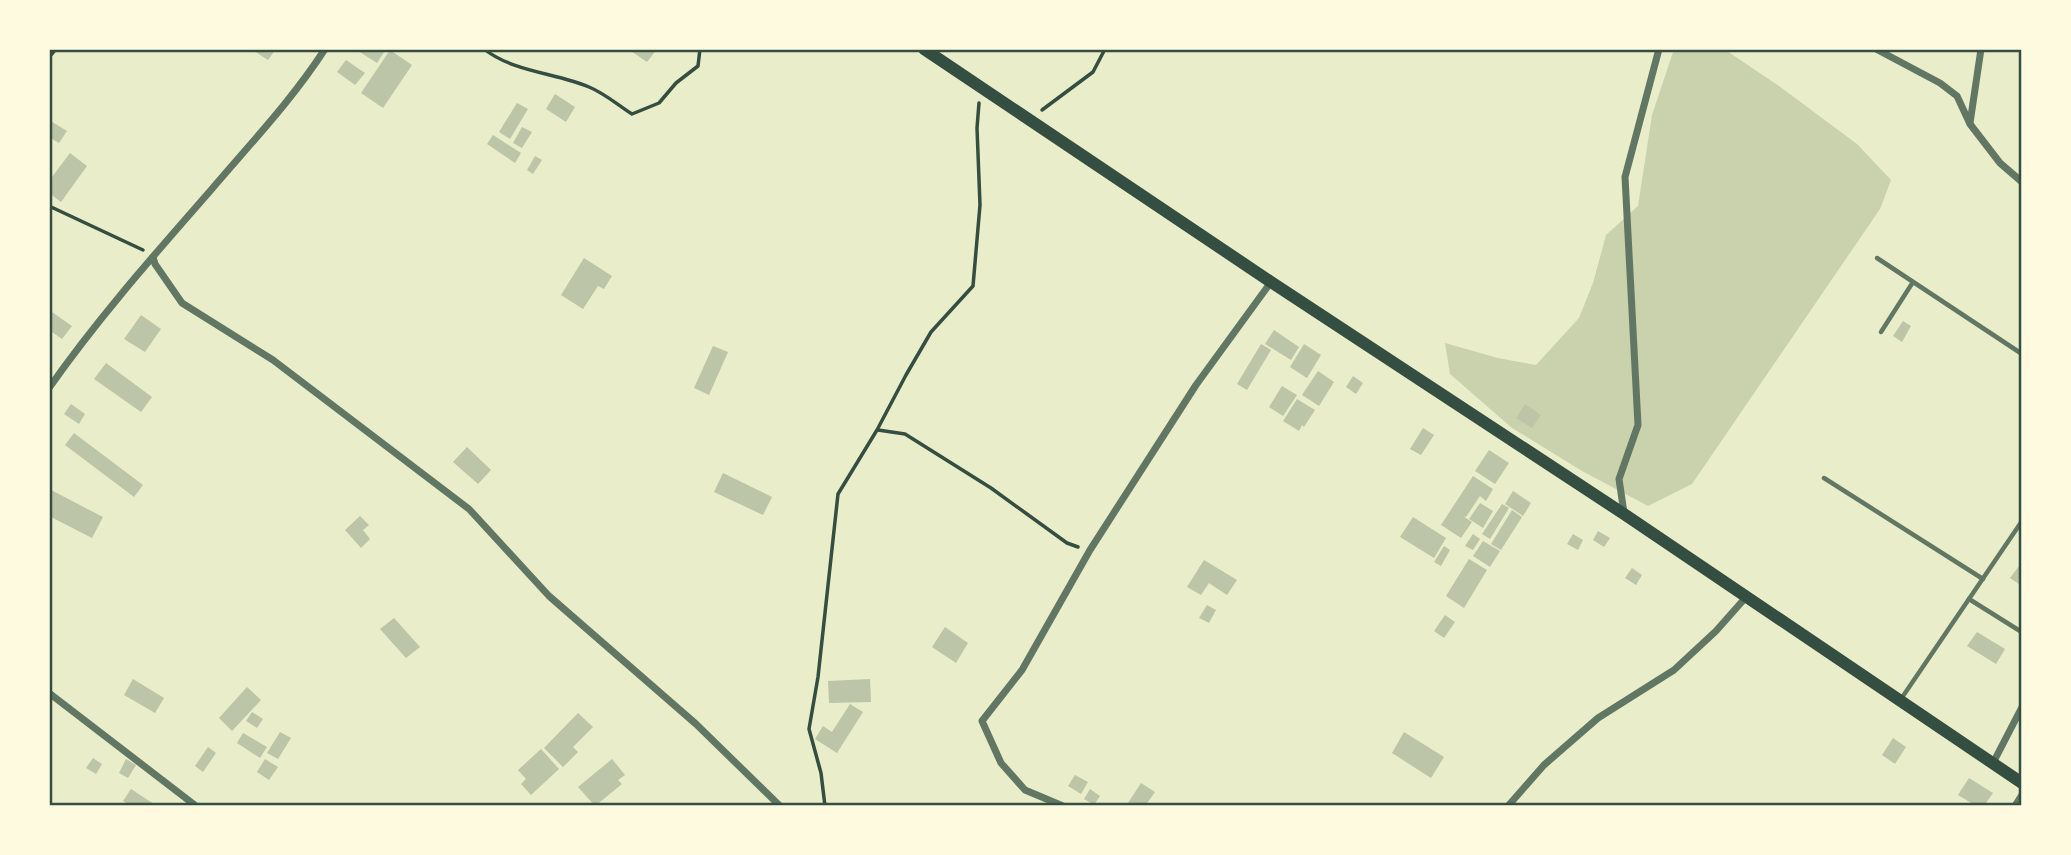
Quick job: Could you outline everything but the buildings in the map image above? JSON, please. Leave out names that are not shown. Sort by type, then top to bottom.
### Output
[{"type":"main road","points":[[923,49],[1747,596],[2022,783]]},
{"type":"street","points":[[49,388],[81,342],[244,153],[325,49]]},
{"type":"street","points":[[1624,514],[1619,479],[1638,425],[1625,177],[1659,49]]},
{"type":"street","points":[[1876,49],[1940,83],[1957,96],[1970,124],[2000,163],[2022,182]]},
{"type":"street","points":[[1970,124],[1981,49]]},
{"type":"street","points":[[153,257],[182,303],[273,360],[469,509],[549,596],[696,724],[780,806]]},
{"type":"street","points":[[1063,806],[1025,790],[1001,762],[982,720],[1022,670],[1090,550],[1196,385],[1271,282]]},
{"type":"street","points":[[1508,806],[1544,765],[1598,718],[1674,670],[1716,631],[1747,596]]},
{"type":"street","points":[[49,693],[196,806]]},
{"type":"street","points":[[1993,763],[2022,707]]},
{"type":"street","points":[[2015,806],[2022,795]]},
{"type":"lane","points":[[1877,258],[2022,354]]},
{"type":"lane","points":[[1881,332],[1913,282]]},
{"type":"lane","points":[[1824,478],[1983,579]]},
{"type":"lane","points":[[1901,699],[2022,521]]},
{"type":"lane","points":[[1969,599],[2020,631],[2022,629]]},
{"type":"path","points":[[49,57],[56,49]]},
{"type":"path","points":[[484,49],[492,55],[524,67],[590,87],[632,114],[659,103],[677,83],[698,66],[700,49]]},
{"type":"path","points":[[1029,120],[1093,72],[1105,49]]},
{"type":"path","points":[[825,806],[821,773],[809,729],[818,677],[838,494],[931,332],[972,286],[980,205],[977,128],[980,87]]},
{"type":"path","points":[[49,206],[97,227],[153,257]]},
{"type":"path","points":[[877,430],[905,434],[991,488],[1067,543],[1090,550]]},
{"type":"green space","points":[[1674,49],[1724,49],[1857,144],[1891,180],[1880,209],[1692,484],[1648,506],[1582,471],[1512,428],[1450,374],[1445,343],[1498,358],[1536,365],[1579,318],[1593,283],[1606,235],[1638,206],[1652,115]]}]
